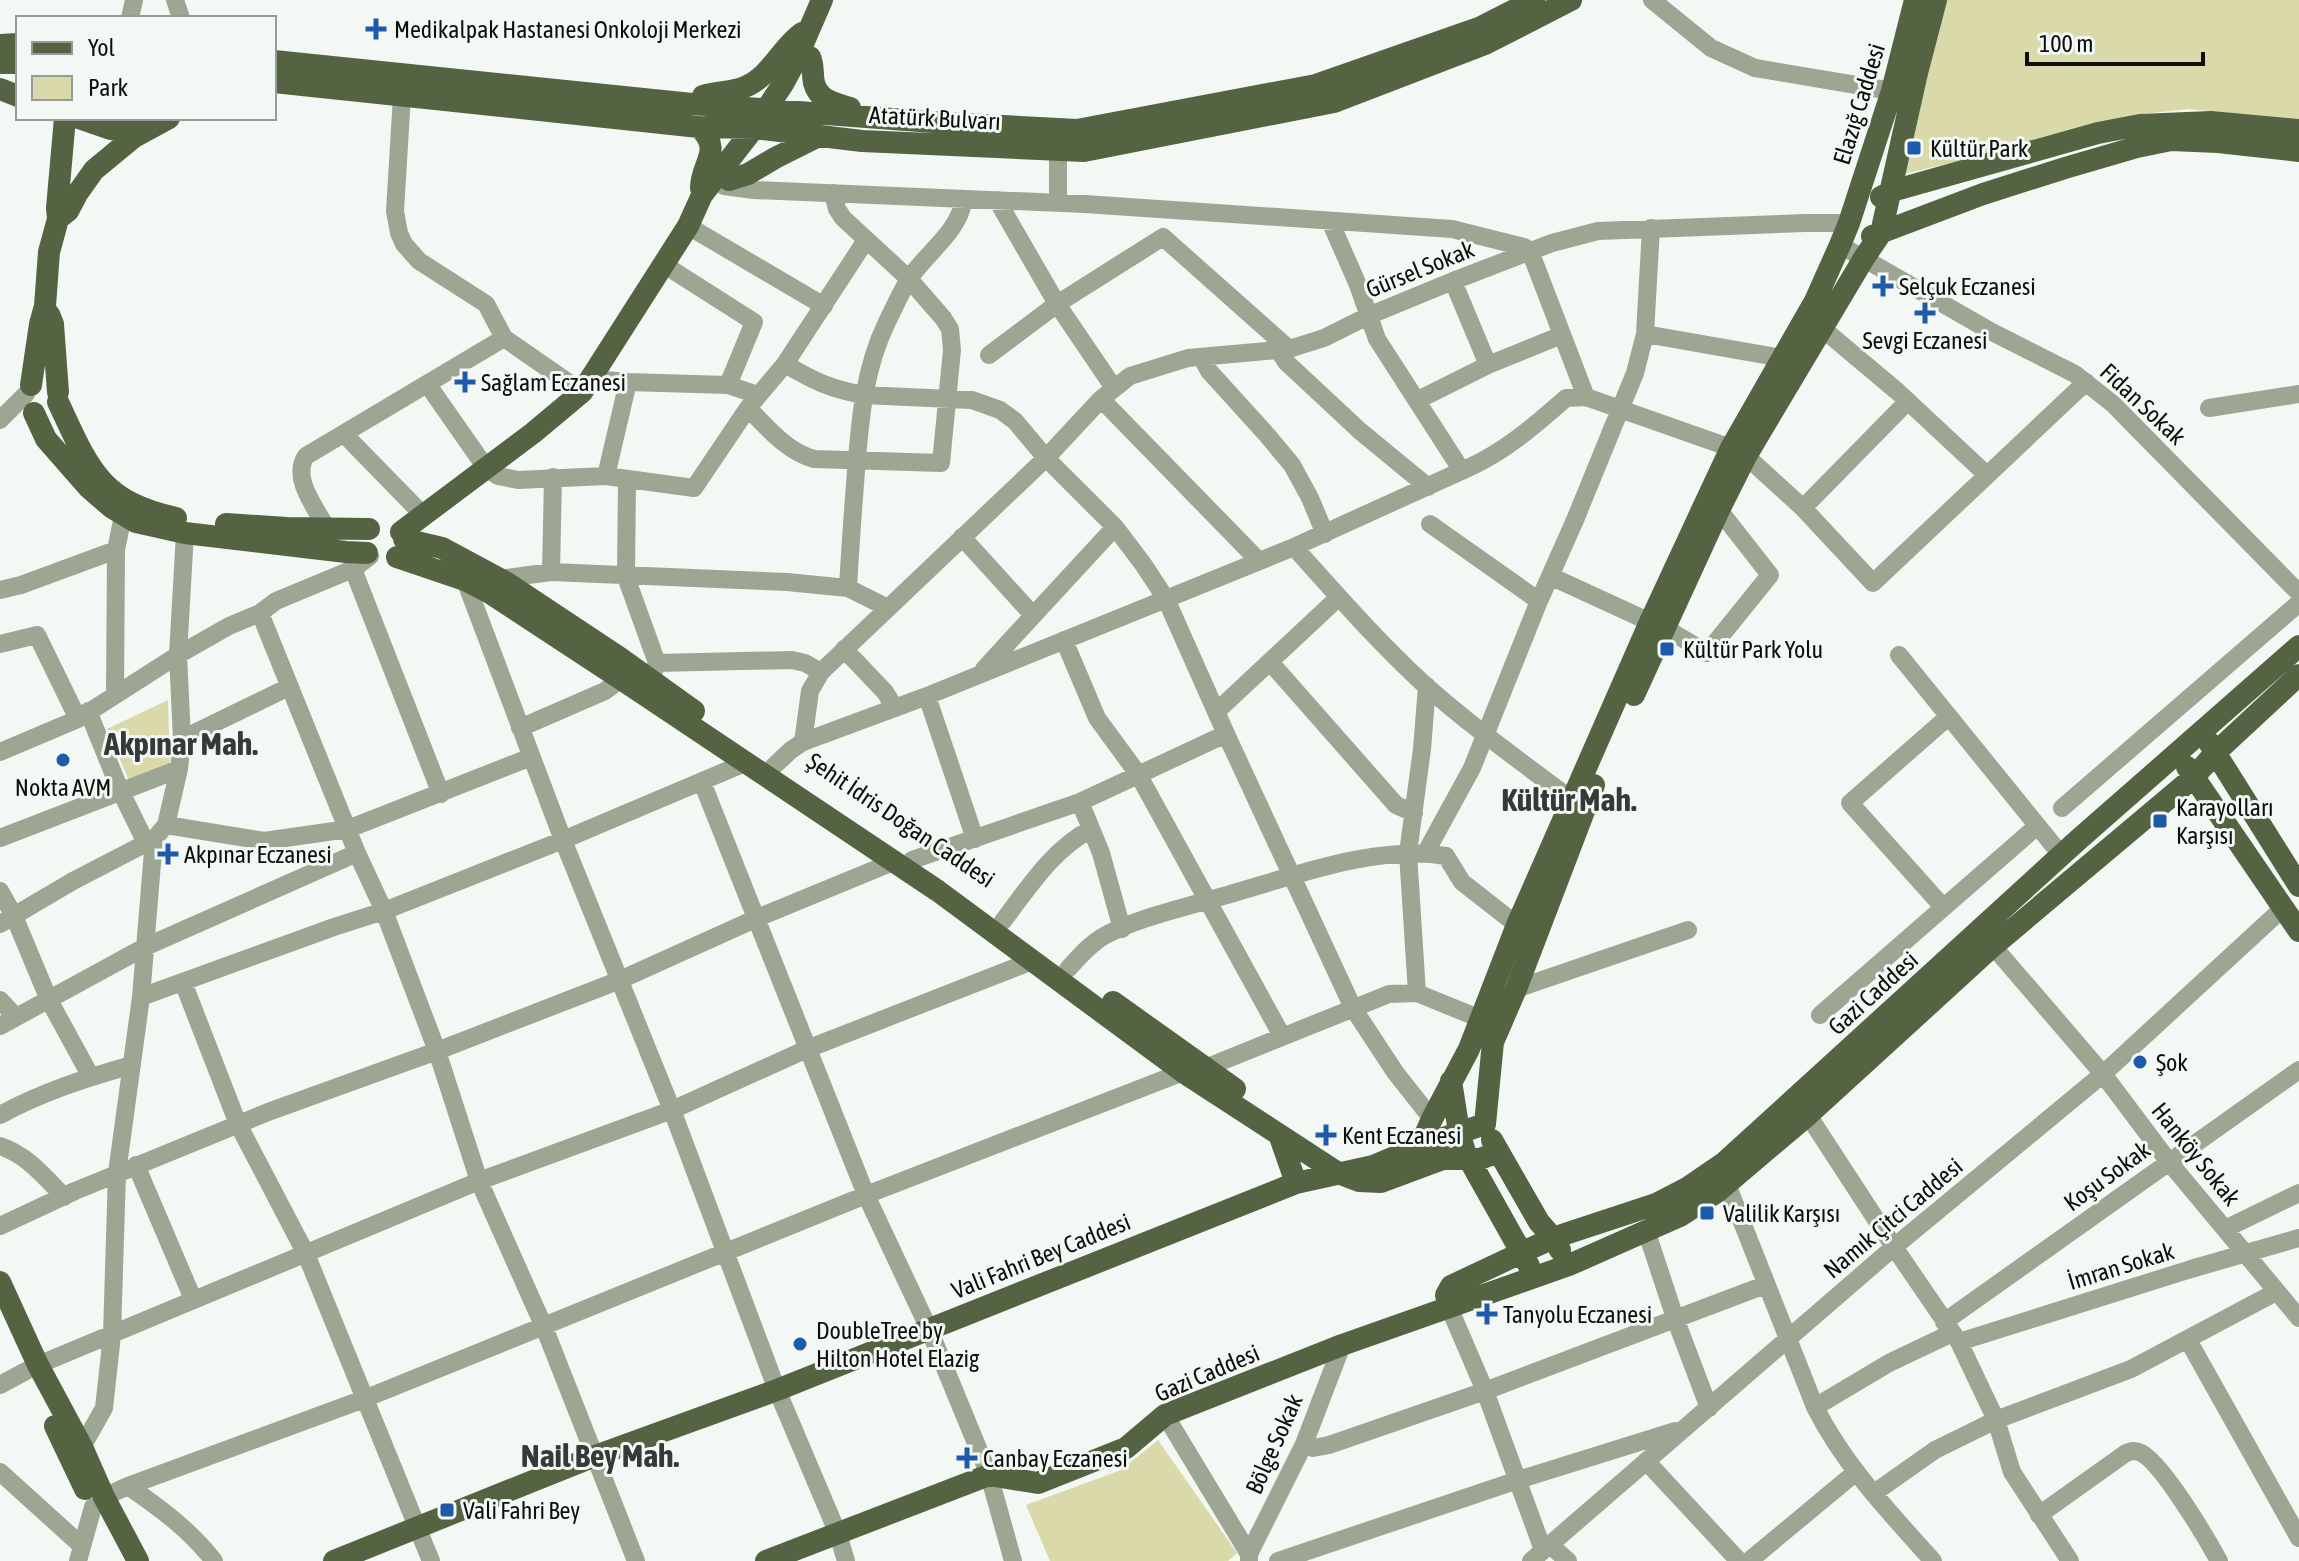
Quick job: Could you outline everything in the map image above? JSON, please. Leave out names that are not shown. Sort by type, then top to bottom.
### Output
[{"type":"main road","points":[[65,120],[58,219],[49,252],[45,306],[31,401],[46,439],[99,498],[123,516],[149,527],[346,552],[363,559],[385,562],[424,516],[533,433],[587,386],[688,226],[701,199],[770,120],[822,0]]},
{"type":"main road","points":[[701,199],[711,198],[726,183],[770,120],[810,57],[836,0]]},
{"type":"main road","name":"Atatürk Bulvarı","points":[[276,82],[699,127],[770,120],[859,117],[1077,130],[1316,85],[1479,28],[1534,0]]},
{"type":"main road","name":"Atatürk Bulvarı","points":[[276,61],[692,104],[770,120],[820,136],[862,141],[1084,151],[1334,102],[1485,44],[1571,0]]},
{"type":"main road","name":"Elazığ Caddesi","points":[[1739,452],[1782,358],[1815,301],[1849,223],[1892,91],[1915,0]]},
{"type":"main road","points":[[1420,1146],[1469,1049],[1517,925],[1572,800],[1739,452],[1823,329],[1881,233],[1936,0]]},
{"type":"main road","points":[[692,104],[705,95],[737,90],[753,83],[765,74],[792,41],[810,30]]},
{"type":"main road","points":[[810,57],[818,92],[828,102],[846,107],[859,117]]},
{"type":"main road","points":[[85,120],[111,129],[156,123]]},
{"type":"main road","points":[[1849,223],[1892,191],[2098,133],[2140,125],[2211,122],[2299,130]]},
{"type":"main road","points":[[58,219],[68,211],[94,170],[156,123]]},
{"type":"main road","points":[[699,127],[708,138],[711,151],[701,181],[701,199]]},
{"type":"main road","points":[[726,183],[820,136]]},
{"type":"main road","points":[[1840,245],[1881,233],[1983,194],[2171,140],[2299,151]]},
{"type":"main road","points":[[45,306],[53,324],[58,397],[93,473],[114,494],[158,514],[191,521],[287,528],[369,529]]},
{"type":"main road","points":[[31,401],[48,414],[58,397]]},
{"type":"main road","points":[[1569,1265],[1539,1222],[1485,1124],[1493,1042],[1657,625],[1719,510],[1739,452]]},
{"type":"main road","points":[[363,559],[364,540],[374,525],[392,524],[401,542]]},
{"type":"main road","name":"Şehit İdris Doğan Caddesi","points":[[401,542],[442,548],[654,671],[743,746],[903,861],[1032,961],[1347,1172]]},
{"type":"main road","name":"Şehit İdris Doğan Caddesi","points":[[401,542],[490,593],[745,763],[903,861],[961,891],[1068,969],[1280,1137],[1347,1172]]},
{"type":"main road","name":"Gazi Caddesi","points":[[1449,1307],[1446,1295],[1451,1286],[1553,1238],[1656,1204],[1687,1188],[1725,1162],[2299,646]]},
{"type":"main road","name":"Gazi Caddesi","points":[[989,1475],[1038,1483],[1126,1448],[1165,1415],[1342,1345],[1569,1265],[1680,1216],[1727,1184],[1808,1115],[1993,946],[2194,777],[2215,753],[2299,675]]},
{"type":"main road","points":[[2202,732],[2299,886]]},
{"type":"main road","points":[[2178,752],[2299,931]]},
{"type":"main road","points":[[1451,1081],[1459,1132],[1469,1159],[1536,1277]]},
{"type":"main road","name":"Vali Fahri Bey Caddesi","points":[[334,1561],[595,1456],[777,1390],[1296,1183],[1373,1166],[1485,1124]]},
{"type":"main road","points":[[1280,1137],[1296,1183]]},
{"type":"main road","points":[[1347,1172],[1369,1183],[1381,1182],[1443,1159],[1480,1159],[1498,1152]]},
{"type":"main road","points":[[0,1282],[32,1368]]},
{"type":"main road","points":[[0,1318],[32,1368],[76,1449],[123,1561]]},
{"type":"main road","points":[[766,1561],[989,1475]]},
{"type":"main road","points":[[98,1502],[138,1561]]},
{"type":"street","points":[[1652,0],[1711,48],[1755,68],[1892,91]]},
{"type":"street","points":[[402,96],[395,211],[399,233],[419,261],[486,304],[504,338],[587,386],[628,382],[728,385],[753,401],[783,442],[803,456],[814,459],[941,463],[952,350],[950,329],[909,279],[843,218],[833,193]]},
{"type":"street","points":[[1058,150],[1058,203]]},
{"type":"street","points":[[726,183],[754,190],[1058,203],[1452,229],[1530,251],[1586,397]]},
{"type":"street","points":[[848,588],[864,395],[876,347],[909,279],[956,223],[964,199]]},
{"type":"street","points":[[997,200],[1108,394],[1259,561]]},
{"type":"street","points":[[1160,209],[1163,237],[1284,350],[1286,362],[1341,414],[1428,487]]},
{"type":"street","points":[[1330,221],[1377,339],[1462,471]]},
{"type":"street","name":"Gürsel Sokak","points":[[821,672],[1130,376],[1188,358],[1284,350],[1324,338],[1453,281],[1530,251],[1598,231],[1849,223]]},
{"type":"street","points":[[688,226],[824,306]]},
{"type":"street","points":[[1417,853],[1472,768],[1635,373],[1645,334],[1651,228]]},
{"type":"street","points":[[989,355],[1057,304],[1163,237]]},
{"type":"street","points":[[428,385],[486,468],[506,478],[606,476],[694,488],[753,401],[785,364],[866,240]]},
{"type":"street","name":"Fidan Sokak","points":[[1840,245],[2086,382],[2113,404],[2299,593]]},
{"type":"street","points":[[663,264],[754,322],[728,385]]},
{"type":"street","points":[[1453,281],[1488,365]]},
{"type":"street","points":[[1823,329],[1908,401],[1987,475]]},
{"type":"street","points":[[1645,334],[1782,358]]},
{"type":"street","points":[[1418,400],[1488,365],[1562,335]]},
{"type":"street","points":[[327,529],[302,481],[300,471],[306,456],[504,338]]},
{"type":"street","points":[[1202,358],[1209,371],[1292,465],[1325,534]]},
{"type":"street","points":[[785,364],[828,388],[864,395],[972,400],[1000,410],[1015,421],[1046,458],[1115,527],[1166,599],[1353,1008],[1395,1072],[1432,1119]]},
{"type":"street","points":[[606,476],[628,382]]},
{"type":"street","points":[[774,766],[803,742],[927,696],[1294,547],[1428,487],[1492,457],[1526,433],[1566,398],[1586,397],[1739,452],[1803,508],[1873,583],[2086,382]]},
{"type":"street","points":[[2209,408],[2299,394]]},
{"type":"street","points":[[0,420],[31,401]]},
{"type":"street","points":[[0,427],[31,401]]},
{"type":"street","points":[[1803,508],[1908,401]]},
{"type":"street","points":[[344,434],[424,516]]},
{"type":"street","points":[[551,572],[553,477]]},
{"type":"street","points":[[627,479],[626,577],[654,671],[792,660],[805,663],[821,672],[810,691],[803,742]]},
{"type":"street","points":[[1550,576],[1657,625],[1707,653],[1770,575],[1719,510]]},
{"type":"street","points":[[115,695],[116,550],[123,516]]},
{"type":"street","points":[[1430,524],[1539,601]]},
{"type":"street","points":[[979,674],[1115,527]]},
{"type":"street","points":[[76,1449],[104,1408],[112,1335],[117,1173],[141,997],[155,836],[179,769],[182,739],[178,655],[185,533]]},
{"type":"street","points":[[962,537],[1032,614]]},
{"type":"street","points":[[1294,547],[1370,632],[1427,686],[1485,735],[1572,800]]},
{"type":"street","points":[[0,590],[116,550]]},
{"type":"street","points":[[0,752],[83,715],[229,626],[363,559],[441,794]]},
{"type":"street","points":[[499,579],[551,572],[787,582],[848,588],[888,608]]},
{"type":"street","points":[[465,580],[563,840],[672,1110],[777,1390],[838,1534],[846,1561]]},
{"type":"street","points":[[1216,712],[1339,597]]},
{"type":"street","points":[[2062,808],[2299,603]]},
{"type":"street","points":[[260,613],[357,853],[384,911],[437,1051],[479,1181],[544,1327],[636,1561]]},
{"type":"street","points":[[1,642],[37,635],[83,715],[120,790],[155,836]]},
{"type":"street","points":[[1064,640],[1097,718],[1138,774],[1282,1036]]},
{"type":"street","points":[[844,649],[885,692],[895,708]]},
{"type":"street","points":[[1899,655],[2062,856]]},
{"type":"street","points":[[1270,662],[1396,805],[1414,813]]},
{"type":"street","points":[[520,728],[605,691],[621,679]]},
{"type":"street","points":[[1417,993],[1414,813],[1427,686]]},
{"type":"street","points":[[182,739],[289,687]]},
{"type":"street","points":[[927,696],[975,839]]},
{"type":"street","points":[[1943,907],[1850,803],[1948,717]]},
{"type":"street","points":[[0,1226],[117,1173],[238,1124],[620,980],[755,919],[903,861],[1080,802],[1226,734]]},
{"type":"street","points":[[7,920],[155,836],[264,841],[348,829],[531,757]]},
{"type":"street","points":[[141,997],[384,911],[745,763]]},
{"type":"street","points":[[0,838],[179,769]]},
{"type":"street","points":[[702,782],[866,1195],[929,1329],[989,1475],[1013,1561]]},
{"type":"street","points":[[1080,802],[1101,853],[1122,929]]},
{"type":"street","points":[[1820,1015],[2036,827]]},
{"type":"street","points":[[1003,921],[1051,859],[1070,841],[1091,829]]},
{"type":"street","points":[[0,1000],[8,1022],[145,947],[357,853]]},
{"type":"street","points":[[1068,969],[1105,935],[1208,900],[1353,859],[1417,853],[1446,856],[1462,882],[1517,925]]},
{"type":"street","points":[[0,891],[7,920],[91,1077]]},
{"type":"street","name":"Namık Çitci Caddesi","points":[[1541,1552],[1894,1247],[2103,1074],[2282,909]]},
{"type":"street","points":[[1516,989],[1688,930]]},
{"type":"street","name":"Hanköy Sokak","points":[[1993,946],[2103,1074],[2169,1162],[2299,1318]]},
{"type":"street","points":[[0,1385],[32,1368],[193,1299],[479,1181],[672,1110],[807,1049],[1032,961]]},
{"type":"street","points":[[183,982],[238,1124],[306,1254],[431,1561]]},
{"type":"street","points":[[0,1472],[80,1553],[98,1502],[128,1486],[364,1399],[866,1195],[1389,994],[1417,993],[1481,1019]]},
{"type":"street","points":[[0,1115],[29,1099],[132,1065]]},
{"type":"street","name":"Koşu Sokak","points":[[1951,1332],[2169,1162],[2299,1070]]},
{"type":"street","points":[[1808,1115],[1951,1332],[1996,1420],[2012,1472],[2070,1561]]},
{"type":"street","points":[[0,1146],[28,1160],[64,1197]]},
{"type":"street","points":[[136,1165],[193,1299]]},
{"type":"street","points":[[1727,1184],[1815,1407],[1839,1450],[1933,1561]]},
{"type":"street","points":[[2225,1229],[2299,1193]]},
{"type":"street","points":[[1646,1230],[1709,1408]]},
{"type":"street","name":"İmran Sokak","points":[[1951,1332],[2299,1238]]},
{"type":"street","points":[[1304,1444],[1313,1448],[1329,1445],[1485,1391],[1765,1285]]},
{"type":"street","points":[[1874,1493],[1935,1450],[1996,1420],[2131,1369],[2276,1292]]},
{"type":"street","points":[[1449,1307],[1485,1391],[1541,1552],[1568,1561]]},
{"type":"street","points":[[1815,1407],[1889,1363],[1951,1332]]},
{"type":"street","points":[[2188,1340],[2299,1538]]},
{"type":"street","name":"Bölge Sokak","points":[[1249,1558],[1304,1444],[1342,1345]]},
{"type":"street","points":[[1165,1415],[1249,1558]]},
{"type":"street","points":[[1278,1561],[1307,1557],[1518,1480],[1685,1428]]},
{"type":"street","points":[[2039,1515],[2126,1453],[2135,1451],[2144,1455],[2176,1490],[2219,1561]]},
{"type":"street","points":[[1646,1461],[1739,1561]]},
{"type":"street","points":[[1749,1561],[1856,1472]]},
{"type":"street","points":[[128,1486],[169,1514],[214,1561]]},
{"type":"green space","points":[[1940,0],[2299,0],[2299,119],[2188,109],[2142,114],[1904,174]]},
{"type":"green space","points":[[168,700],[170,766],[129,781],[107,729]]},
{"type":"green space","points":[[1158,1440],[1237,1553],[1228,1561],[1050,1561],[1026,1505],[1121,1470]]},
{"type":"place","name":"Medikalpak Hastanesi Onkoloji Merkezi","points":[[376,29]]},
{"type":"place","name":"Kültür Park","points":[[1914,148]]},
{"type":"place","name":"Selçuk Eczanesi","points":[[1883,286]]},
{"type":"place","name":"Sevgi Eczanesi","points":[[1925,313]]},
{"type":"place","name":"Sağlam Eczanesi","points":[[465,382]]},
{"type":"place","name":"Kültür Park Yolu","points":[[1667,649]]},
{"type":"place","name":"Nokta AVM","points":[[63,760]]},
{"type":"place","name":"Karayolları Karşısı","points":[[2160,821]]},
{"type":"place","name":"Akpınar Eczanesi","points":[[168,854]]},
{"type":"place","name":"Şok","points":[[2140,1062]]},
{"type":"place","name":"Kent Eczanesi","points":[[1326,1135]]},
{"type":"place","name":"Valilik Karşısı","points":[[1707,1213]]},
{"type":"place","name":"Tanyolu Eczanesi","points":[[1487,1314]]},
{"type":"place","name":"DoubleTree by Hilton Hotel Elazig","points":[[800,1344]]},
{"type":"place","name":"Canbay Eczanesi","points":[[967,1458]]},
{"type":"place","name":"Vali Fahri Bey","points":[[447,1510]]},
{"type":"district","name":"Akpınar Mah.","points":[[181,743]]},
{"type":"district","name":"Kültür Mah.","points":[[1569,799]]},
{"type":"district","name":"Nail Bey Mah.","points":[[600,1455]]}]
